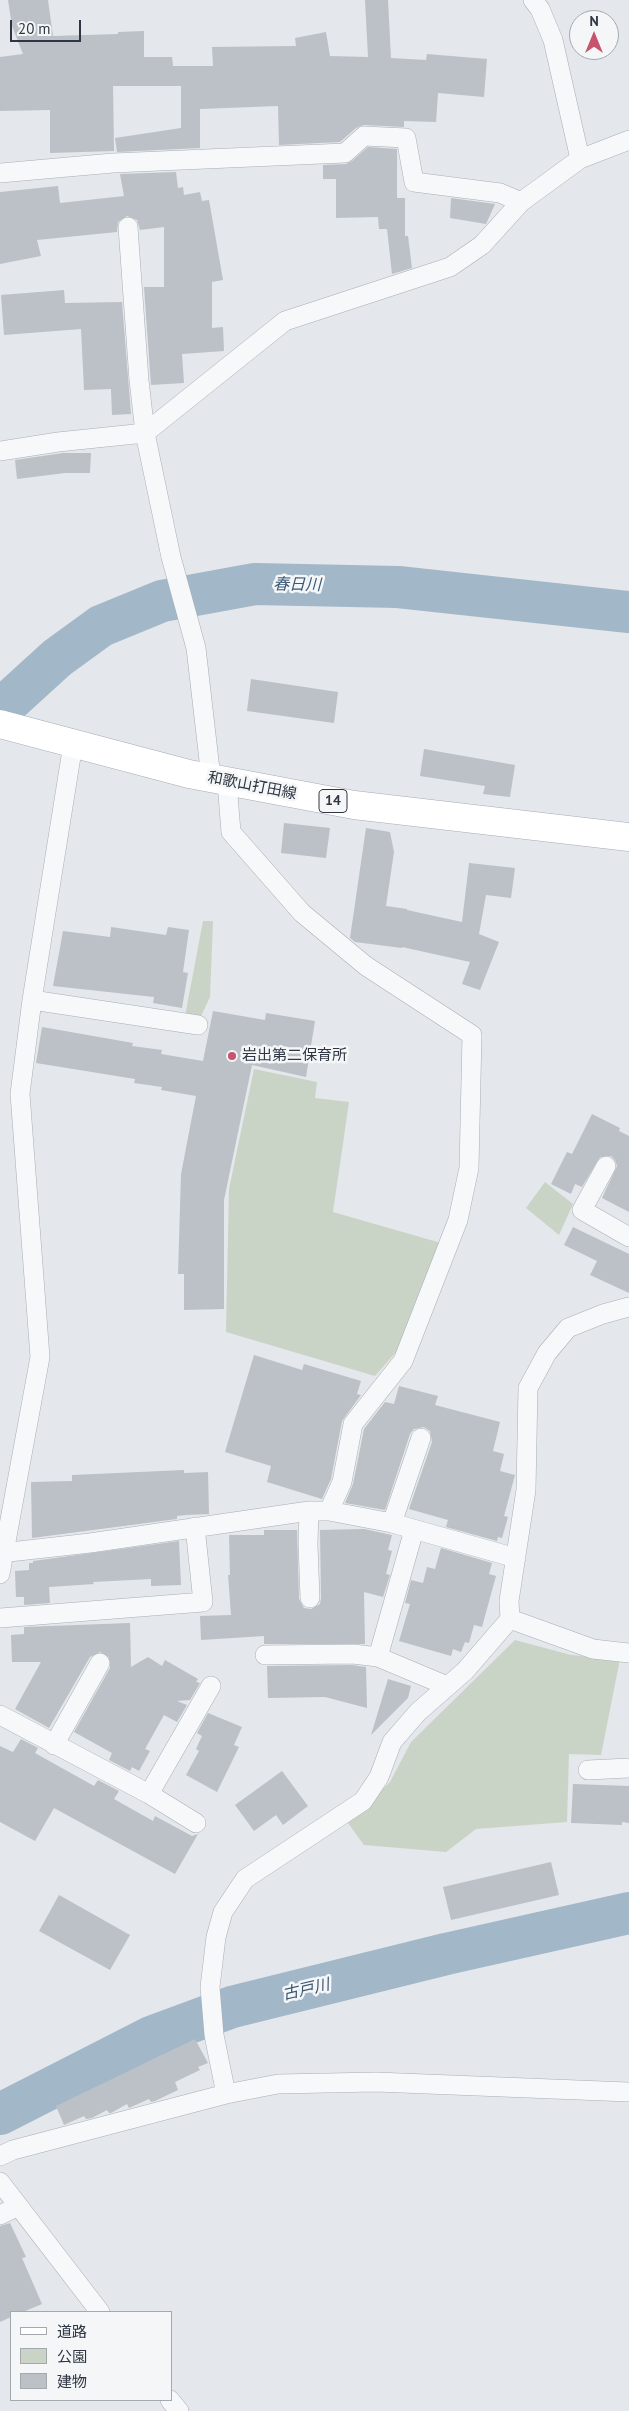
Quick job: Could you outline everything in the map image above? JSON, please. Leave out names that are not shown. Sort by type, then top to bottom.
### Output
[{"type":"main road","name":"和歌山打田線","points":[[0,724],[219,780],[354,805],[629,837]]},
{"type":"street","points":[[533,0],[540,9],[553,40],[580,159]]},
{"type":"street","points":[[0,173],[113,162],[345,153],[364,136],[406,138],[414,182],[500,193],[521,202]]},
{"type":"street","points":[[0,451],[58,442],[145,433],[286,321],[450,267],[482,245],[521,202],[580,159],[629,140]]},
{"type":"street","points":[[128,227],[139,380],[145,433],[171,557],[196,648],[219,780],[231,832],[302,913],[366,966],[472,1035],[470,1168],[458,1220],[403,1361],[353,1424],[342,1482],[329,1511]]},
{"type":"street","points":[[0,1574],[2,1553],[40,1357],[20,1094],[32,1000],[74,744]]},
{"type":"street","points":[[32,1000],[198,1025]]},
{"type":"street","points":[[606,1166],[582,1210],[629,1237]]},
{"type":"street","points":[[226,2094],[214,2035],[210,1987],[216,1938],[222,1912],[245,1880],[363,1801],[379,1777],[392,1742],[418,1712],[465,1671],[510,1619],[509,1601],[526,1490],[528,1388],[547,1353],[568,1328],[603,1314],[629,1307]]},
{"type":"street","points":[[392,1523],[421,1438]]},
{"type":"street","points":[[2,1553],[90,1543],[309,1511],[329,1511],[392,1523],[516,1558]]},
{"type":"street","points":[[309,1511],[310,1598]]},
{"type":"street","points":[[0,1618],[203,1602],[195,1527]]},
{"type":"street","points":[[378,1657],[414,1530]]},
{"type":"street","points":[[510,1619],[593,1649],[629,1652]]},
{"type":"street","points":[[265,1655],[353,1654],[378,1657],[447,1686]]},
{"type":"street","points":[[54,1745],[100,1663]]},
{"type":"street","points":[[149,1794],[211,1686]]},
{"type":"street","points":[[0,1715],[149,1794],[196,1823]]},
{"type":"street","points":[[588,1770],[629,1768]]},
{"type":"street","points":[[0,2156],[13,2150],[226,2094],[278,2084],[376,2082],[629,2092]]},
{"type":"street","points":[[0,2182],[17,2207],[99,2311]]},
{"type":"street","points":[[0,2215],[17,2207]]},
{"type":"street","points":[[171,2401],[179,2411]]},
{"type":"green space","points":[[203,921],[213,921],[210,997],[200,1018],[185,1016]]},
{"type":"green space","points":[[254,1069],[317,1082],[315,1098],[349,1102],[333,1212],[441,1243],[397,1351],[375,1376],[226,1332],[229,1189]]},
{"type":"green space","points":[[545,1182],[573,1204],[559,1235],[526,1208]]},
{"type":"green space","points":[[515,1640],[571,1655],[620,1659],[601,1755],[569,1754],[567,1822],[476,1829],[446,1852],[364,1845],[348,1823],[390,1782],[411,1742]]},
{"type":"building","points":[[8,0],[48,0],[53,36],[118,34],[118,32],[144,31],[144,57],[172,57],[173,66],[213,66],[212,47],[296,46],[295,38],[326,32],[330,56],[368,57],[365,0],[388,0],[391,58],[426,60],[427,54],[487,59],[484,97],[438,93],[436,122],[404,121],[404,127],[364,125],[356,128],[340,142],[279,145],[278,106],[200,109],[200,148],[117,152],[115,138],[181,128],[181,86],[113,86],[114,151],[50,153],[50,110],[0,111],[0,57],[23,54],[12,26]]},
{"type":"building","points":[[368,147],[397,149],[397,198],[405,198],[405,236],[408,236],[412,268],[392,274],[387,229],[379,229],[378,217],[336,218],[336,179],[323,179],[323,165],[346,164]]},
{"type":"building","points":[[176,172],[178,188],[183,187],[184,195],[200,192],[202,201],[209,200],[223,280],[212,282],[212,328],[223,327],[224,351],[182,354],[184,383],[151,385],[144,287],[164,287],[164,227],[140,230],[137,220],[127,216],[118,222],[117,232],[37,240],[41,256],[0,264],[0,192],[58,186],[60,203],[124,196],[120,174]]},
{"type":"building","points":[[451,198],[495,204],[486,224],[450,218]]},
{"type":"building","points":[[64,290],[65,303],[122,302],[131,414],[112,415],[111,389],[84,390],[81,329],[4,335],[1,295]]},
{"type":"building","points":[[63,453],[91,453],[90,473],[65,473],[17,479],[15,460]]},
{"type":"building","points":[[251,679],[338,692],[334,723],[247,711]]},
{"type":"building","points":[[424,749],[515,765],[510,797],[483,794],[485,786],[420,776]]},
{"type":"building","points":[[284,823],[330,828],[326,858],[281,853]]},
{"type":"building","points":[[366,828],[390,832],[394,852],[386,906],[462,922],[469,863],[515,868],[511,898],[486,895],[479,934],[499,942],[480,990],[462,984],[470,962],[402,947],[355,942],[350,938]]},
{"type":"building","points":[[111,927],[166,935],[168,927],[189,930],[183,972],[188,973],[182,1008],[153,1003],[154,997],[53,986],[63,931],[110,937]]},
{"type":"building","points":[[213,1011],[265,1020],[266,1013],[315,1021],[306,1077],[252,1065],[224,1200],[224,1309],[184,1310],[184,1274],[178,1274],[181,1174],[196,1096],[161,1090],[162,1087],[134,1083],[135,1079],[36,1063],[42,1027],[133,1043],[132,1046],[162,1050],[161,1054],[203,1061]]},
{"type":"building","points":[[592,1114],[620,1128],[619,1131],[629,1136],[629,1212],[602,1198],[617,1166],[611,1156],[600,1157],[582,1187],[575,1184],[571,1194],[551,1184],[567,1152],[572,1154]]},
{"type":"building","points":[[573,1227],[629,1254],[629,1293],[590,1275],[597,1261],[564,1245]]},
{"type":"building","points":[[254,1355],[302,1370],[304,1364],[361,1381],[357,1394],[361,1395],[342,1421],[331,1479],[322,1499],[267,1482],[271,1466],[225,1452]]},
{"type":"building","points":[[399,1386],[438,1396],[435,1405],[500,1422],[493,1451],[504,1454],[500,1471],[515,1475],[504,1516],[508,1517],[502,1538],[498,1537],[497,1541],[446,1527],[448,1520],[409,1509],[432,1442],[430,1431],[424,1427],[414,1429],[410,1434],[385,1510],[345,1503],[353,1484],[364,1429],[385,1402],[394,1404]]},
{"type":"building","points":[[184,1470],[184,1473],[208,1472],[209,1514],[177,1516],[177,1519],[32,1538],[31,1482],[72,1481],[72,1475]]},
{"type":"building","points":[[364,1529],[392,1535],[388,1550],[392,1551],[386,1574],[390,1575],[383,1597],[364,1592],[365,1644],[264,1644],[264,1636],[201,1640],[200,1616],[231,1615],[228,1575],[230,1575],[229,1535],[264,1535],[264,1530],[297,1530],[299,1599],[304,1608],[311,1609],[320,1604],[321,1598],[320,1530]]},
{"type":"building","points":[[179,1541],[181,1585],[151,1586],[151,1579],[93,1582],[94,1584],[49,1587],[50,1603],[24,1605],[24,1597],[16,1597],[15,1571],[29,1570],[29,1563],[33,1563],[33,1561]]},
{"type":"building","points":[[441,1548],[492,1563],[489,1574],[496,1576],[482,1627],[474,1625],[469,1643],[465,1642],[461,1652],[453,1649],[451,1656],[399,1641],[410,1604],[405,1603],[411,1580],[423,1583],[427,1567],[435,1569]]},
{"type":"building","points":[[130,1623],[131,1667],[148,1657],[162,1666],[165,1660],[198,1679],[196,1682],[200,1683],[190,1700],[177,1701],[187,1705],[177,1722],[164,1715],[145,1749],[150,1751],[139,1771],[132,1767],[130,1771],[109,1760],[112,1753],[74,1732],[110,1668],[109,1657],[100,1652],[90,1657],[49,1728],[15,1709],[41,1662],[12,1662],[11,1635],[24,1634],[24,1627]]},
{"type":"building","points":[[352,1665],[366,1667],[367,1708],[325,1697],[268,1698],[267,1666]]},
{"type":"building","points":[[388,1679],[411,1686],[408,1698],[371,1735]]},
{"type":"building","points":[[208,1713],[242,1727],[234,1745],[239,1747],[217,1792],[186,1775],[199,1751],[196,1749],[202,1736],[197,1733]]},
{"type":"building","points":[[21,1739],[38,1748],[35,1753],[94,1786],[98,1780],[119,1791],[114,1799],[153,1821],[155,1816],[192,1836],[198,1834],[175,1874],[54,1808],[35,1841],[0,1822],[0,1746],[13,1752]]},
{"type":"building","points":[[282,1771],[308,1806],[283,1825],[276,1815],[254,1831],[235,1805]]},
{"type":"building","points":[[573,1784],[629,1786],[629,1823],[622,1822],[622,1825],[571,1823]]},
{"type":"building","points":[[551,1862],[559,1895],[451,1920],[443,1887]]},
{"type":"building","points":[[59,1895],[130,1935],[110,1970],[39,1931]]},
{"type":"building","points":[[195,2039],[208,2063],[198,2067],[200,2070],[175,2082],[178,2090],[155,2101],[151,2102],[149,2099],[129,2108],[127,2104],[111,2113],[107,2110],[92,2118],[86,2119],[84,2116],[64,2125],[56,2106]]},
{"type":"building","points":[[10,2223],[26,2257],[22,2258],[42,2304],[25,2311],[10,2311],[10,2317],[0,2322],[0,2226]]},
{"type":"waterway","name":"春日川","points":[[0,710],[57,658],[101,626],[162,601],[255,584],[398,587],[629,612]]},
{"type":"waterway","name":"古戸川","points":[[0,2114],[151,2037],[232,2007],[446,1954],[629,1913]]},
{"type":"place","name":"岩出第二保育所","points":[[232,1056]]}]
